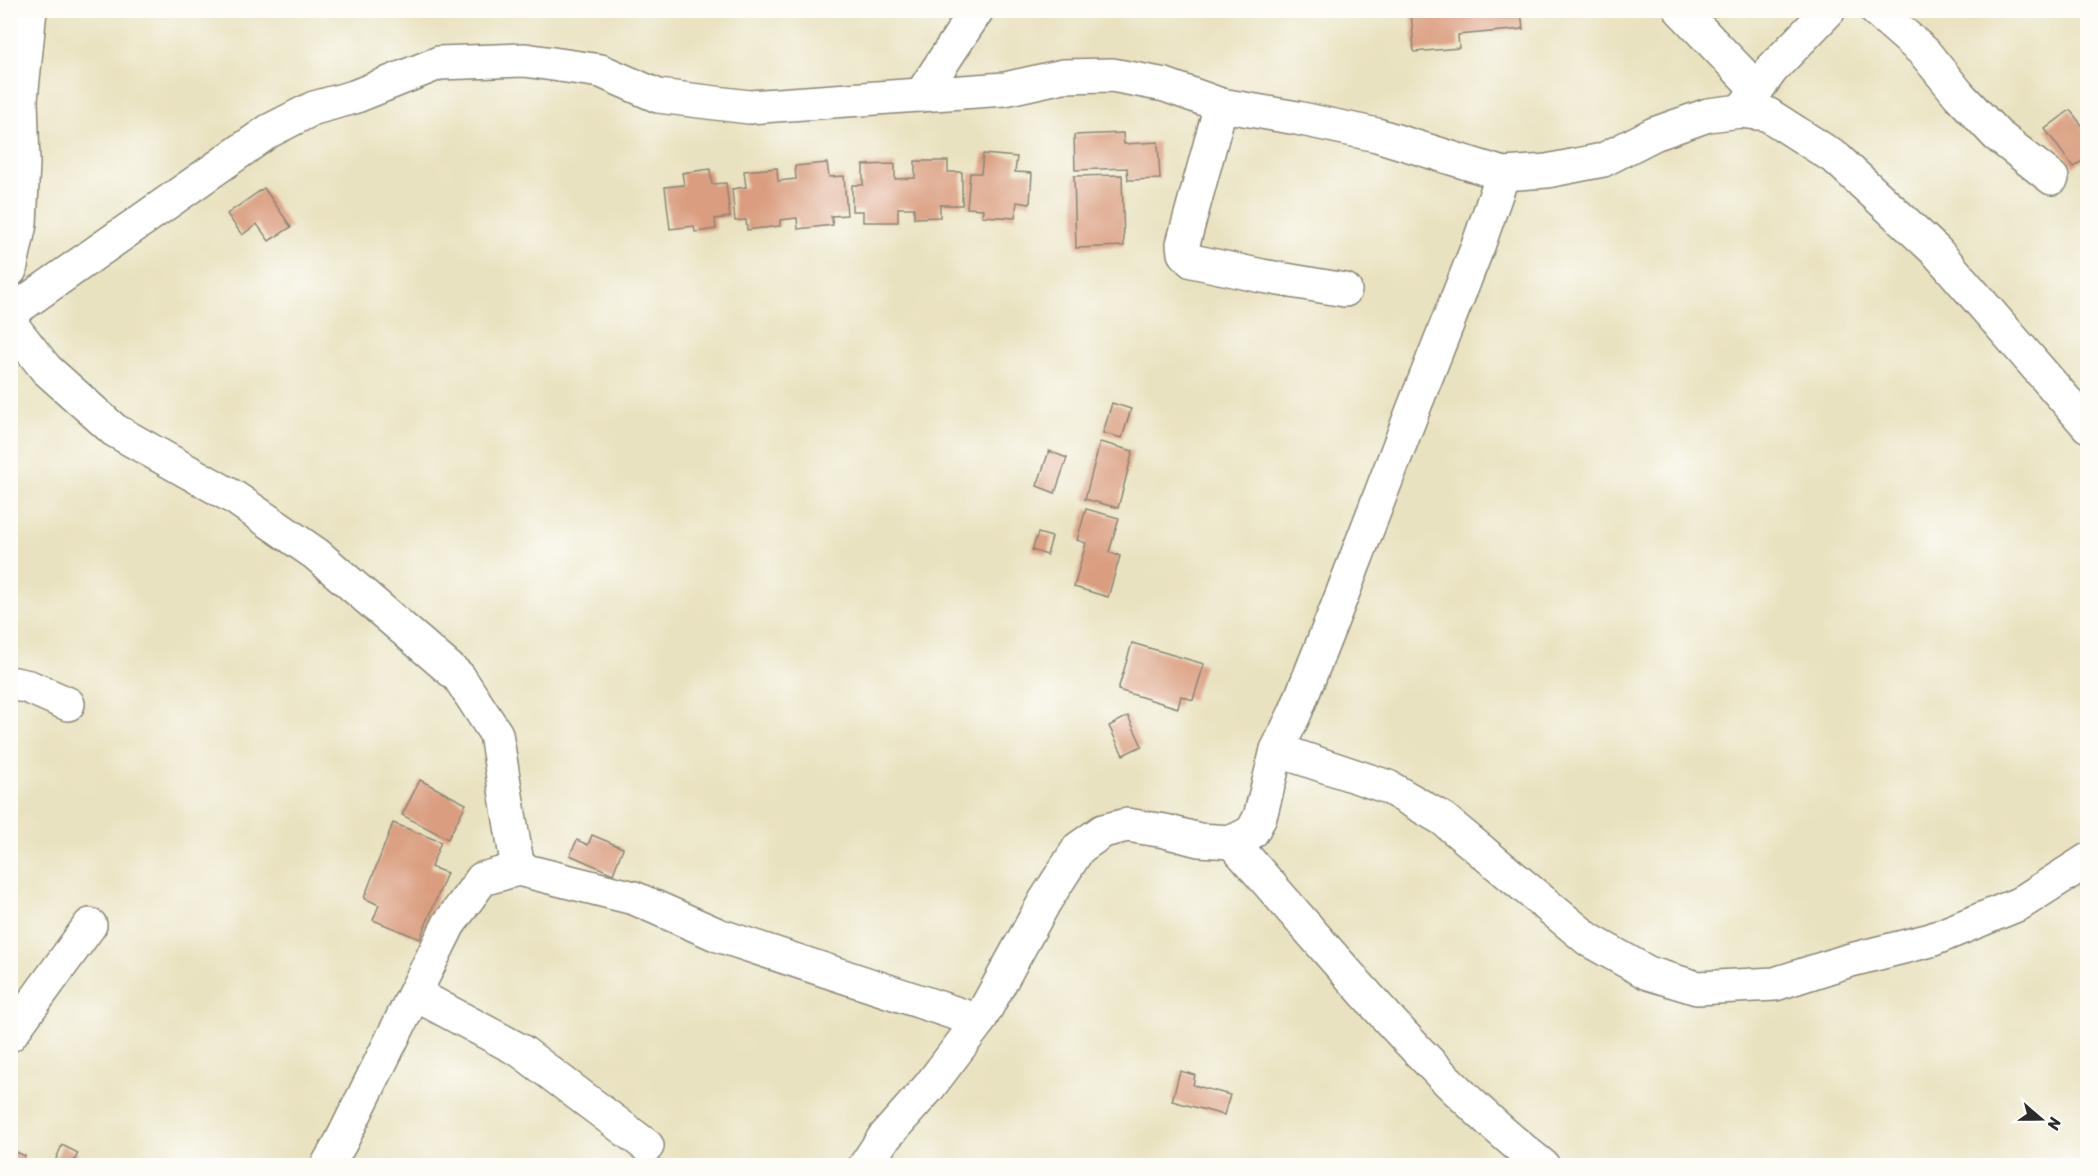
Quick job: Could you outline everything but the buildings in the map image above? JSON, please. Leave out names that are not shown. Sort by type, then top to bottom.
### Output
[{"type":"street","points":[[10,270],[20,224],[23,163],[21,99],[30,10]]},
{"type":"street","points":[[921,94],[977,10]]},
{"type":"street","points":[[1681,10],[1749,100],[1837,159],[1936,252],[2088,426]]},
{"type":"street","points":[[10,313],[269,131],[314,108],[354,97],[439,63],[525,60],[590,69],[601,71],[658,96],[749,107],[1005,89],[1063,76],[1112,75],[1165,85],[1221,105],[1377,135],[1503,174],[1547,171],[1603,160],[1654,134],[1749,100],[1772,69],[1829,10]]},
{"type":"street","points":[[1876,10],[1924,52],[1959,95],[1997,135],[2052,178]]},
{"type":"street","points":[[1221,105],[1183,243],[1184,253],[1192,261],[1345,290]]},
{"type":"street","points":[[865,1166],[883,1139],[929,1087],[979,1021],[1045,901],[1079,848],[1103,831],[1126,825],[1165,831],[1199,840],[1232,842],[1252,832],[1260,817],[1277,750],[1295,713],[1340,600],[1478,246],[1503,174]]},
{"type":"street","points":[[10,323],[46,369],[114,430],[235,498],[316,554],[459,677],[496,734],[518,869]]},
{"type":"street","points":[[10,683],[29,687],[68,704]]},
{"type":"street","points":[[1277,750],[1388,787],[1443,819],[1589,940],[1648,973],[1697,988],[1775,984],[1931,940],[2019,904],[2088,860]]},
{"type":"street","points":[[1232,842],[1384,1016],[1505,1135],[1543,1166]]},
{"type":"street","points":[[327,1166],[449,924],[482,879],[518,869],[634,898],[718,935],[979,1021]]},
{"type":"street","points":[[10,1035],[90,925]]},
{"type":"street","points":[[415,994],[521,1051],[646,1146]]}]
